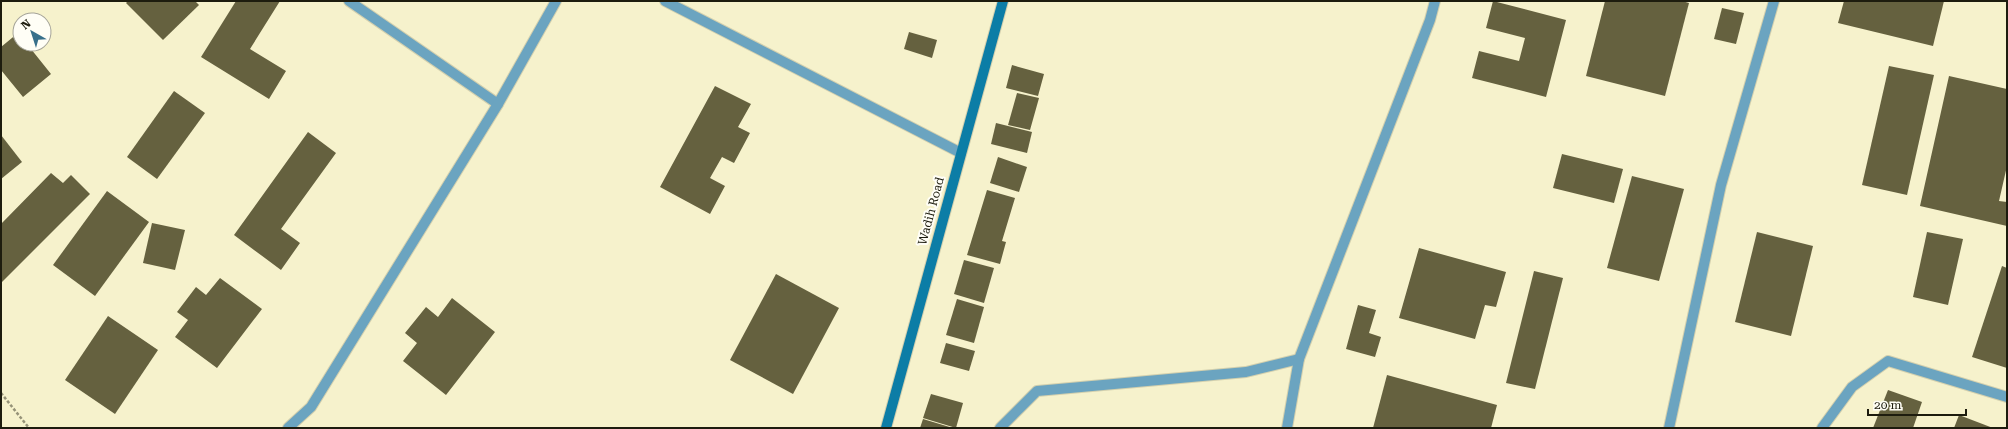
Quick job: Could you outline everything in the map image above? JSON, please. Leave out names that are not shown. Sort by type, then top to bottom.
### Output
[{"type":"street","points":[[349,1],[498,104]]},
{"type":"street","points":[[288,428],[312,407],[498,104],[556,1]]},
{"type":"street","points":[[665,1],[961,153]]},
{"type":"street","name":"Wadih Road","points":[[886,428],[1003,1]]},
{"type":"street","points":[[1287,428],[1299,359],[1430,20],[1435,1]]},
{"type":"street","points":[[1669,428],[1722,186],[1774,1]]},
{"type":"street","points":[[1000,428],[1037,391],[1246,372],[1299,359]]},
{"type":"street","points":[[1822,428],[1852,387],[1888,361],[2007,397]]},
{"type":"path","points":[[1,393],[30,428]]},
{"type":"building","points":[[128,1],[195,1],[199,5],[163,40],[126,3]]},
{"type":"building","points":[[236,1],[280,1],[250,49],[286,71],[269,99],[201,57]]},
{"type":"building","points":[[1493,1],[1566,20],[1546,97],[1472,78],[1479,51],[1519,61],[1525,38],[1486,28]]},
{"type":"building","points":[[1605,1],[1682,1],[1689,3],[1665,96],[1586,76]]},
{"type":"building","points":[[1844,1],[1944,1],[1933,46],[1838,23]]},
{"type":"building","points":[[1722,8],[1744,13],[1736,44],[1714,39]]},
{"type":"building","points":[[909,32],[937,40],[932,58],[904,49]]},
{"type":"building","points":[[12,38],[12,52],[33,52],[51,74],[23,97],[1,70],[1,47]]},
{"type":"building","points":[[1012,65],[1044,74],[1038,96],[1006,88]]},
{"type":"building","points":[[1889,66],[1934,75],[1907,195],[1862,185]]},
{"type":"building","points":[[1949,76],[2007,89],[2007,166],[1999,201],[2007,202],[2007,226],[1920,206]]},
{"type":"building","points":[[715,86],[751,104],[738,127],[750,133],[734,163],[722,157],[710,178],[725,186],[710,214],[660,187]]},
{"type":"building","points":[[174,91],[205,113],[157,179],[127,157]]},
{"type":"building","points":[[1017,93],[1039,98],[1030,130],[1008,125]]},
{"type":"building","points":[[996,123],[1032,132],[1027,153],[991,144]]},
{"type":"building","points":[[308,132],[336,153],[281,229],[300,243],[281,270],[234,235]]},
{"type":"building","points":[[1,135],[22,162],[1,179]]},
{"type":"building","points":[[1562,154],[1623,169],[1614,203],[1553,188]]},
{"type":"building","points":[[998,157],[1027,167],[1019,192],[990,183]]},
{"type":"building","points":[[51,173],[63,183],[71,175],[90,194],[1,283],[1,224]]},
{"type":"building","points":[[1632,176],[1684,189],[1659,281],[1607,268]]},
{"type":"building","points":[[987,190],[1015,198],[1002,241],[1006,242],[1000,264],[967,255]]},
{"type":"building","points":[[107,191],[149,222],[95,296],[53,265]]},
{"type":"building","points":[[152,223],[185,230],[175,270],[143,263]]},
{"type":"building","points":[[1757,232],[1813,246],[1791,336],[1735,322]]},
{"type":"building","points":[[1927,232],[1963,239],[1948,305],[1913,297]]},
{"type":"building","points":[[1419,248],[1506,272],[1496,307],[1485,305],[1475,339],[1399,318]]},
{"type":"building","points":[[964,260],[994,268],[984,303],[954,294]]},
{"type":"building","points":[[2002,266],[2007,268],[2007,368],[1972,357]]},
{"type":"building","points":[[1534,271],[1563,278],[1535,389],[1506,383]]},
{"type":"building","points":[[776,274],[839,308],[793,394],[730,360]]},
{"type":"building","points":[[220,278],[262,309],[217,368],[175,337],[188,320],[177,312],[196,287],[206,295]]},
{"type":"building","points":[[452,298],[495,332],[446,395],[403,361],[417,343],[405,333],[426,307],[438,317]]},
{"type":"building","points":[[957,299],[984,307],[974,343],[946,335]]},
{"type":"building","points":[[1358,305],[1376,310],[1369,333],[1381,337],[1375,357],[1346,349]]},
{"type":"building","points":[[108,316],[158,350],[115,414],[65,380]]},
{"type":"building","points":[[946,343],[975,351],[969,371],[940,363]]},
{"type":"building","points":[[1387,375],[1497,405],[1491,428],[1373,428]]},
{"type":"building","points":[[1888,390],[1922,402],[1913,428],[1873,428]]},
{"type":"building","points":[[931,394],[963,403],[956,428],[923,418]]},
{"type":"building","points":[[1959,415],[1993,428],[1954,428]]},
{"type":"building","points":[[923,419],[953,428],[920,428]]}]
